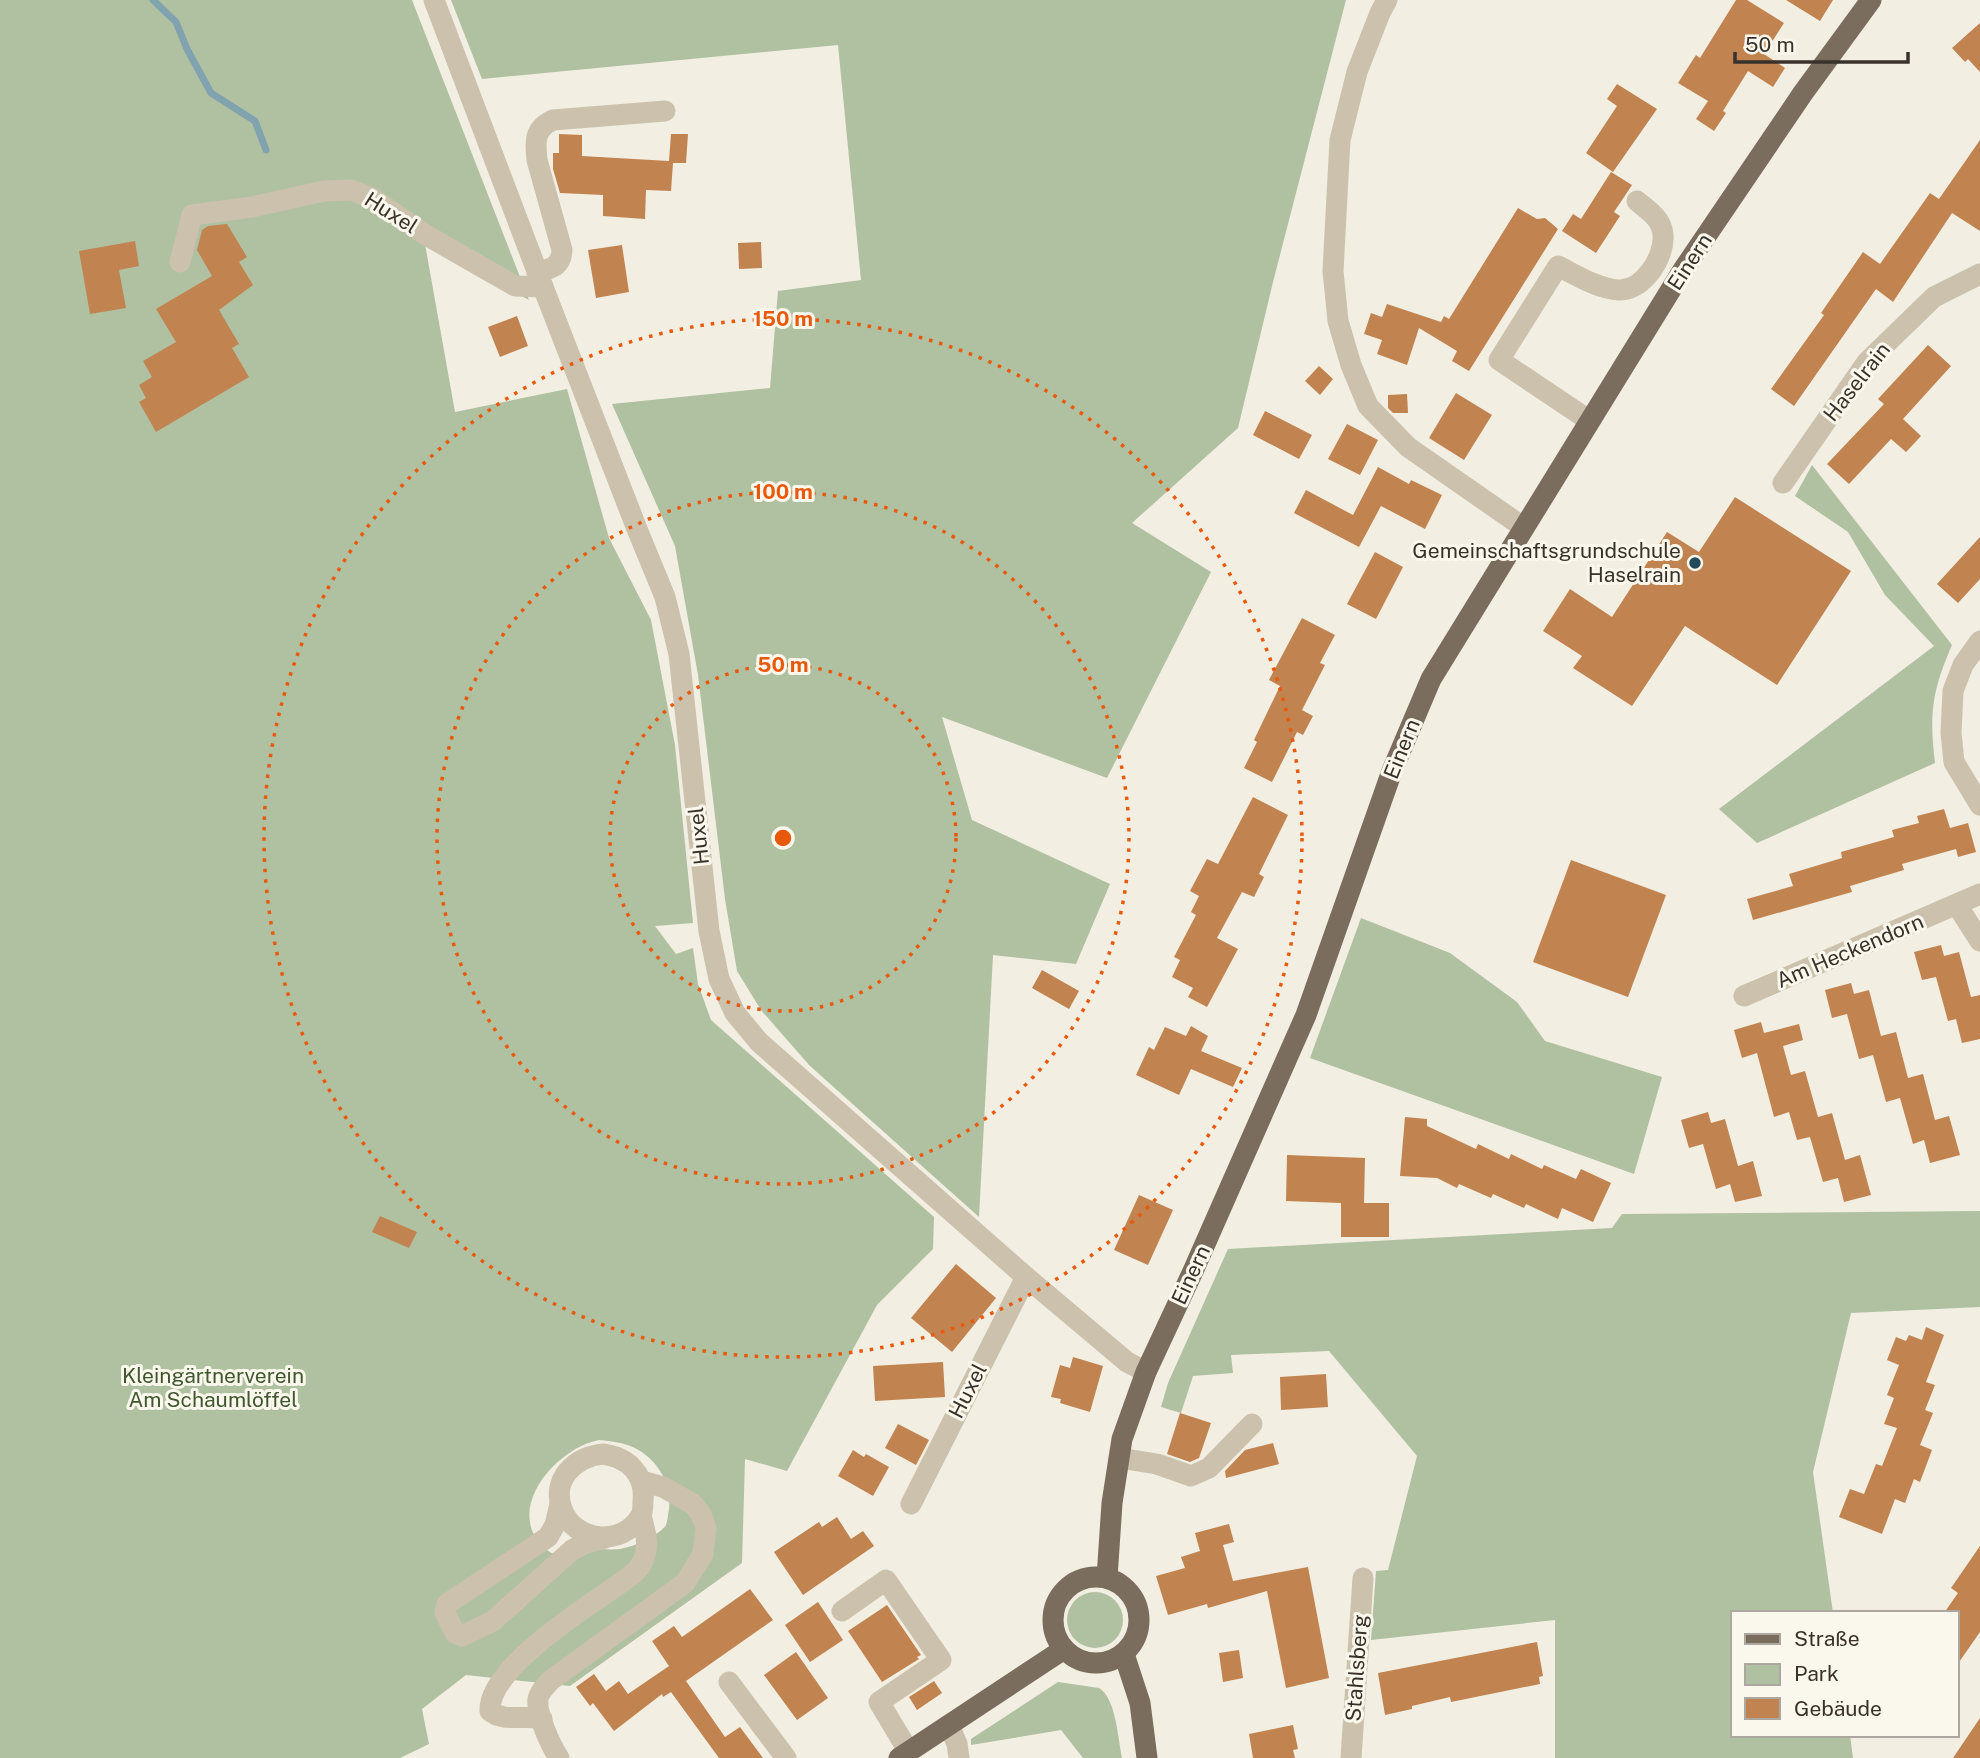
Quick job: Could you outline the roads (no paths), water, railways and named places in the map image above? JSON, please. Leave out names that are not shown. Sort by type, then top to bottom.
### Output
[{"type":"main road","name":"Einern","points":[[1107,1578],[1108,1542],[1122,1439],[1146,1371],[1278,1058],[1306,1015],[1392,771],[1431,679],[1683,270],[1803,93],[1871,0]]},
{"type":"main road","points":[[1096,1576],[1107,1578],[1124,1586],[1136,1601],[1139,1630],[1136,1639],[1124,1654],[1104,1663],[1093,1664],[1072,1657],[1064,1649],[1054,1630],[1054,1608],[1059,1598],[1075,1582],[1096,1576]]},
{"type":"main road","points":[[904,1755],[1064,1649]]},
{"type":"main road","points":[[1124,1654],[1140,1703],[1147,1758]]},
{"type":"street","name":"Huxel","points":[[434,0],[636,529],[665,597],[679,654],[709,931],[719,979],[735,1013],[759,1042],[1026,1277],[1127,1362],[1146,1371]]},
{"type":"street","points":[[1387,0],[1357,72],[1340,140],[1333,271],[1338,321],[1351,365],[1368,406],[1408,447],[1523,527]]},
{"type":"street","points":[[540,280],[561,260],[562,250],[537,160],[535,145],[542,125],[553,120],[666,111]]},
{"type":"street","name":"Huxel","points":[[180,262],[192,215],[252,207],[324,191],[351,190],[372,198],[426,236],[515,286],[540,280]]},
{"type":"street","points":[[1590,421],[1499,360],[1558,265],[1590,282],[1621,290],[1642,281],[1657,265],[1663,236],[1657,217],[1637,201]]},
{"type":"street","name":"Haselrain","points":[[1783,483],[1867,362],[1934,297],[1980,274]]},
{"type":"street","points":[[1980,641],[1963,665],[1953,691],[1951,733],[1954,762],[1980,805]]},
{"type":"street","name":"Am Heckendorn","points":[[1744,996],[1980,894]]},
{"type":"street","points":[[1957,905],[1980,941]]},
{"type":"street","name":"Huxel","points":[[911,1504],[1026,1277]]},
{"type":"street","points":[[1119,1458],[1157,1464],[1191,1476],[1209,1468],[1252,1424]]},
{"type":"street","points":[[542,1719],[497,1716],[491,1711],[492,1695],[514,1665],[638,1569],[647,1545],[641,1516],[644,1494],[641,1481],[626,1461],[615,1455],[590,1455],[569,1468],[559,1491],[560,1504],[564,1515],[581,1532],[605,1538]]},
{"type":"street","points":[[559,1758],[552,1749],[538,1700],[551,1680],[685,1583],[703,1554],[706,1528],[701,1514],[693,1504],[668,1489],[641,1481]]},
{"type":"street","points":[[560,1504],[555,1525],[548,1537],[447,1604],[445,1613],[455,1633],[462,1636],[493,1621],[572,1550],[586,1542],[617,1535],[641,1516]]},
{"type":"street","name":"Stahlsberg","points":[[1350,1758],[1363,1578]]},
{"type":"street","points":[[842,1611],[886,1580],[941,1660],[879,1702],[904,1755]]},
{"type":"street","points":[[729,1682],[786,1758]]},
{"type":"street","points":[[949,1726],[957,1744],[959,1758]]},
{"type":"waterway","points":[[153,0],[176,22],[211,93],[255,121],[266,150]]},
{"type":"place","name":"Gemeinschaftsgrundschule Haselrain","points":[[1695,563]]},
{"type":"park label","name":"Kleingärtnerverein Am Schaumlöffel","points":[[213,1388]]}]
